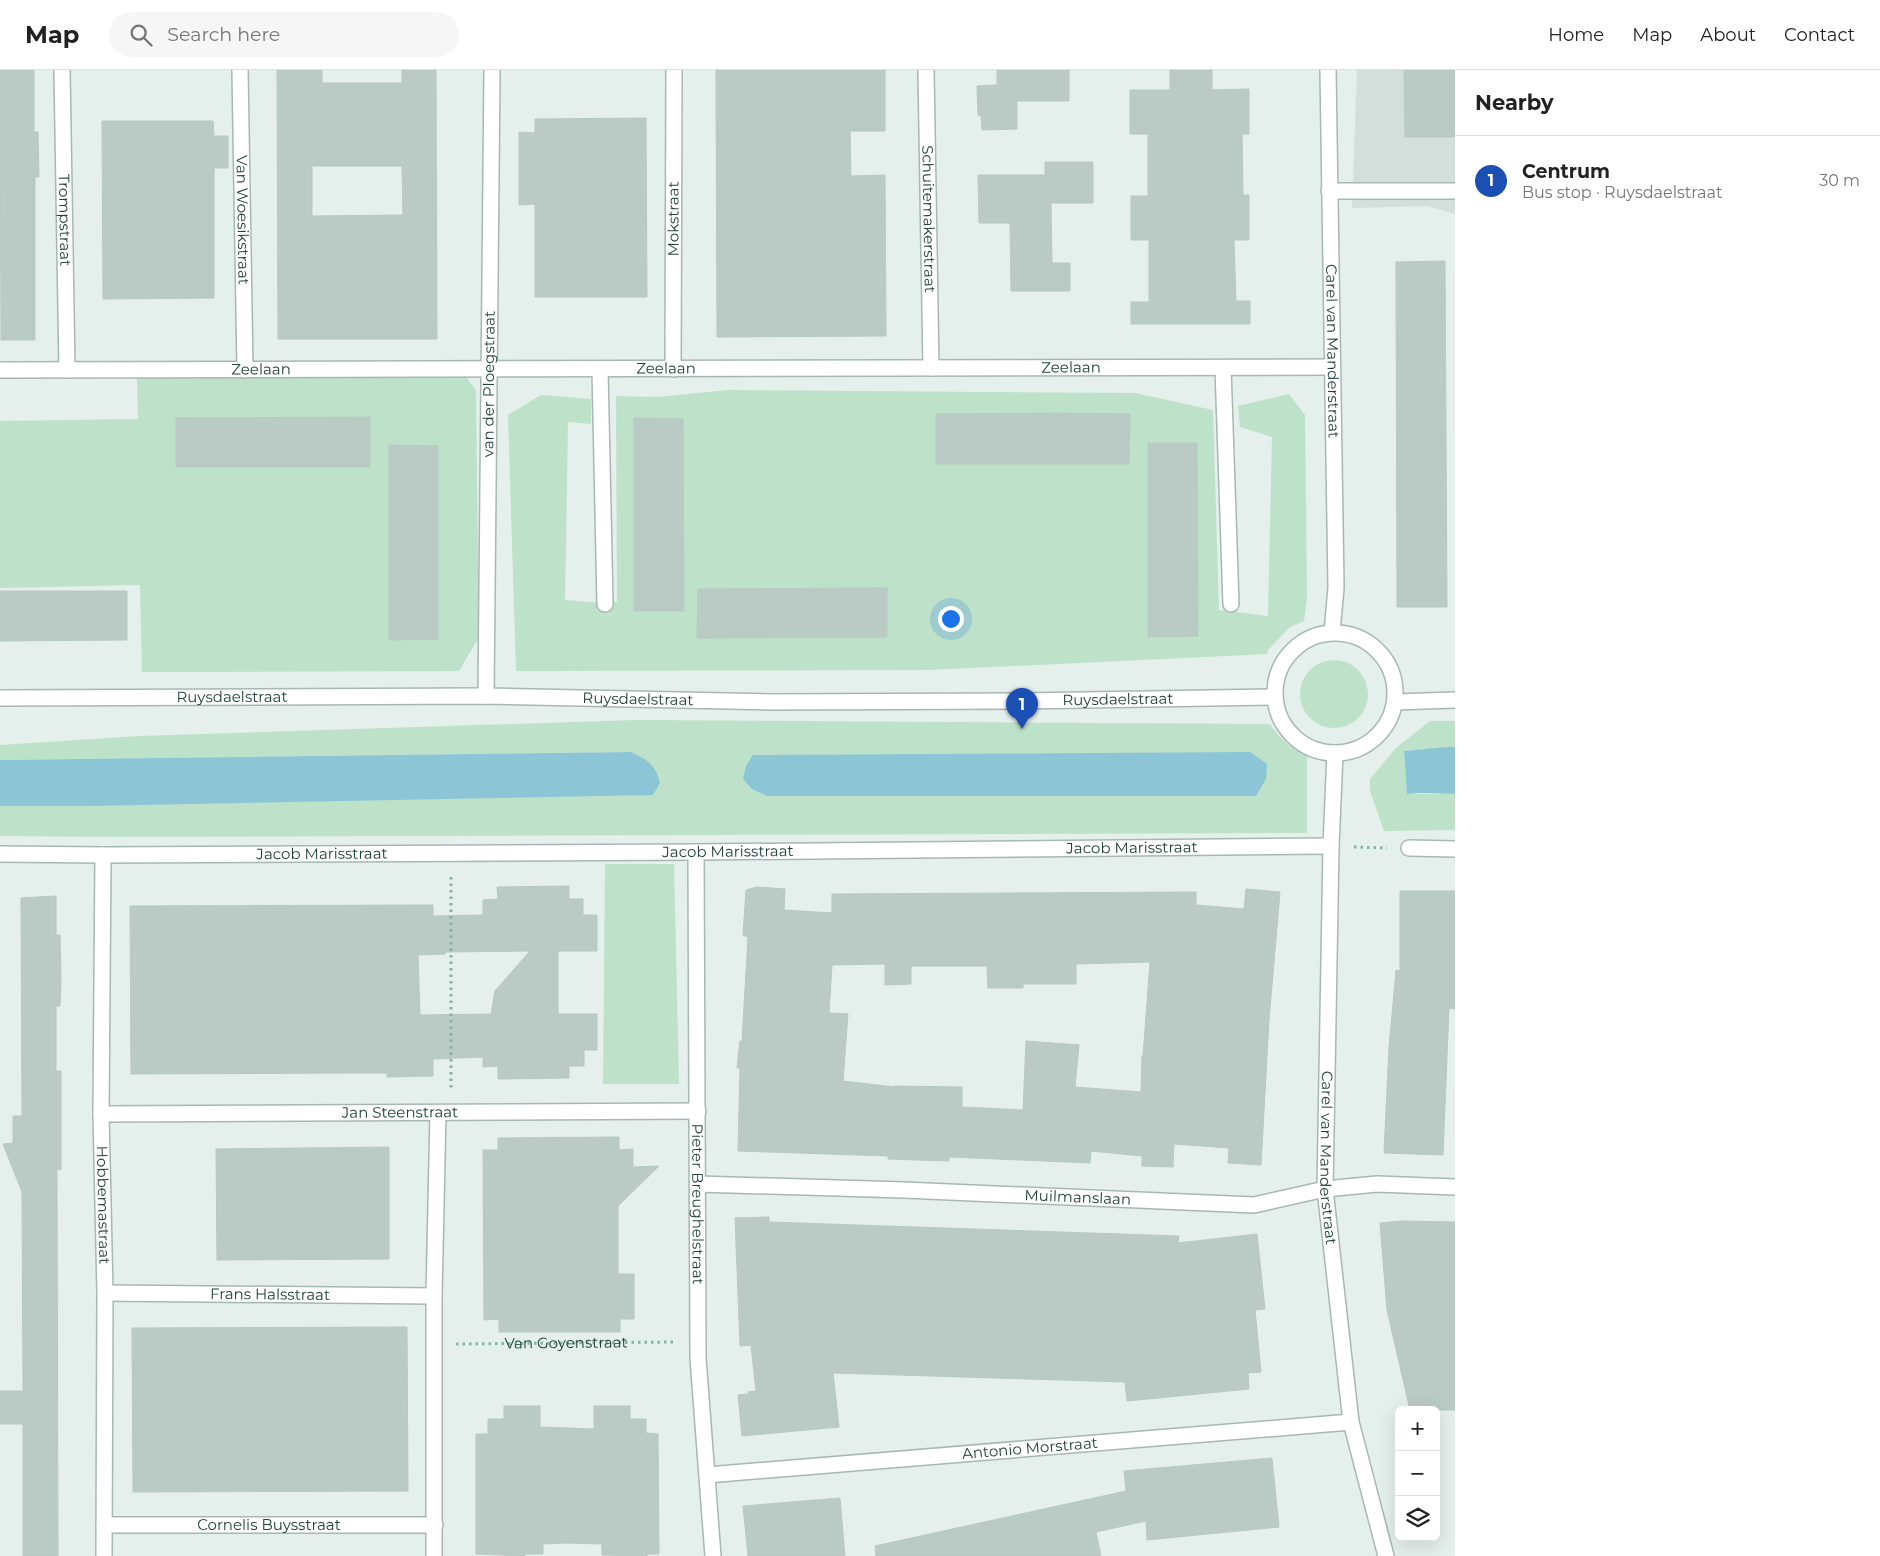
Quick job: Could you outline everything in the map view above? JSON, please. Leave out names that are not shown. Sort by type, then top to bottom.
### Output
[{"type":"street","name":"Trompstraat","points":[[62,70],[67,370]]},
{"type":"street","name":"Van Woesikstraat","points":[[240,70],[245,370]]},
{"type":"street","name":"van der Ploegstraat","points":[[486,696],[492,70]]},
{"type":"street","name":"Mokstraat","points":[[673,369],[674,70]]},
{"type":"street","name":"Schuitemakerstraat","points":[[926,70],[931,368]]},
{"type":"street","name":"Carel van Manderstraat","points":[[1328,70],[1336,588],[1332,632]]},
{"type":"street","points":[[1329,191],[1455,190]]},
{"type":"street","name":"Zeelaan","points":[[0,370],[1332,367]]},
{"type":"street","points":[[1223,368],[1230,604]]},
{"type":"street","points":[[600,369],[605,604]]},
{"type":"street","points":[[1332,632],[1359,637],[1380,652],[1393,676],[1395,702],[1390,718],[1381,732],[1360,747],[1335,753],[1318,750],[1301,742],[1288,730],[1279,714],[1275,697],[1278,673],[1290,653],[1309,638],[1332,632]]},
{"type":"street","name":"Ruysdaelstraat","points":[[0,698],[486,696],[772,702],[1275,697]]},
{"type":"street","points":[[1395,702],[1455,700]]},
{"type":"street","name":"Carel van Manderstraat","points":[[1335,753],[1331,846],[1325,1189],[1351,1422],[1386,1556]]},
{"type":"street","name":"Jacob Marisstraat","points":[[0,854],[451,854],[1331,846]]},
{"type":"street","points":[[1409,848],[1455,849]]},
{"type":"street","name":"Pieter Breughelstraat","points":[[696,852],[698,1358],[713,1556]]},
{"type":"street","name":"Hobbemastraat","points":[[103,855],[101,1114],[105,1293],[104,1556]]},
{"type":"street","name":"Jan Steenstraat","points":[[101,1114],[698,1111]]},
{"type":"street","points":[[434,1556],[434,1296],[445,1113]]},
{"type":"street","name":"Muilmanslaan","points":[[698,1184],[904,1190],[1254,1205],[1325,1189],[1377,1184],[1455,1187]]},
{"type":"street","name":"Frans Halsstraat","points":[[105,1293],[434,1296]]},
{"type":"street","name":"Antonio Morstraat","points":[[707,1475],[1351,1422]]},
{"type":"street","name":"Cornelis Buysstraat","points":[[104,1526],[435,1525]]},
{"type":"path","points":[[1331,846],[1409,848]]},
{"type":"path","points":[[445,1113],[451,854]]},
{"type":"path","name":"Van Goyenstraat","points":[[434,1344],[698,1342]]},
{"type":"shaded area","points":[[1357,70],[1455,70],[1455,214],[1428,206],[1352,208]]},
{"type":"green space","points":[[465,376],[476,390],[479,637],[459,671],[142,672],[140,585],[0,588],[0,421],[138,419],[137,378]]},
{"type":"green space","points":[[727,390],[1135,393],[1213,410],[1219,610],[1268,616],[1272,437],[1240,427],[1238,406],[1289,394],[1305,415],[1307,598],[1304,621],[1290,627],[1268,650],[1267,654],[929,670],[516,671],[508,415],[541,395],[591,399],[591,424],[568,422],[565,600],[617,602],[616,396],[659,397]]},
{"type":"green space","points":[[1334,660],[1347,663],[1358,670],[1365,681],[1368,694],[1365,707],[1358,718],[1347,725],[1334,728],[1321,725],[1310,718],[1303,707],[1300,694],[1303,681],[1310,670],[1321,663]]},
{"type":"green space","points":[[636,720],[1270,724],[1286,742],[1296,750],[1307,755],[1307,833],[0,836],[0,806],[90,806],[630,752],[0,760],[0,745],[140,736]]},
{"type":"green space","points":[[1430,721],[1455,721],[1455,747],[1404,751],[1407,794],[1455,794],[1455,830],[1384,831],[1370,791],[1370,779],[1396,748]]},
{"type":"green space","points":[[605,864],[674,864],[679,1084],[603,1084]]},
{"type":"water","points":[[1455,747],[1455,794],[1407,794],[1404,751]]},
{"type":"water","points":[[630,752],[650,763],[656,772],[660,783],[653,795],[90,806],[0,806],[0,760]]},
{"type":"water","points":[[1250,752],[1267,764],[1266,779],[1256,796],[767,796],[752,789],[743,779],[746,766],[753,755]]},
{"type":"building","points":[[0,70],[34,70],[34,132],[38,132],[39,177],[35,177],[35,340],[1,340]]},
{"type":"building","points":[[277,70],[322,70],[322,83],[402,83],[402,70],[436,70],[437,339],[278,339]],"holes":[[[312,166],[402,166],[403,215],[312,216]]]},
{"type":"building","points":[[716,70],[885,70],[885,131],[850,131],[851,176],[885,175],[886,336],[717,337]]},
{"type":"building","points":[[997,70],[1069,70],[1069,101],[1017,101],[1017,129],[982,130],[981,116],[978,115],[977,86],[997,85]]},
{"type":"building","points":[[1170,70],[1212,70],[1212,90],[1249,89],[1249,134],[1242,134],[1243,195],[1249,195],[1249,240],[1234,240],[1236,301],[1250,301],[1250,324],[1131,324],[1131,302],[1149,302],[1149,240],[1131,240],[1131,196],[1148,196],[1148,134],[1130,134],[1130,90],[1170,90]]},
{"type":"building","points":[[1404,70],[1455,70],[1455,137],[1405,137]]},
{"type":"building","points":[[646,118],[647,297],[535,297],[535,204],[519,205],[519,132],[535,133],[535,119]]},
{"type":"building","points":[[102,121],[213,121],[214,136],[228,136],[228,168],[214,168],[214,298],[103,299]]},
{"type":"building","points":[[1045,162],[1093,162],[1093,203],[1051,203],[1052,263],[1070,263],[1070,291],[1011,291],[1010,223],[979,223],[978,175],[1045,175]]},
{"type":"building","points":[[1445,261],[1447,607],[1397,607],[1396,262]]},
{"type":"building","points":[[936,414],[1130,414],[1129,464],[936,464]]},
{"type":"building","points":[[370,417],[370,467],[176,467],[176,418]]},
{"type":"building","points":[[634,418],[683,419],[684,611],[634,611]]},
{"type":"building","points":[[1148,443],[1197,443],[1198,636],[1148,637]]},
{"type":"building","points":[[389,445],[438,446],[438,639],[389,640]]},
{"type":"building","points":[[887,588],[887,637],[697,638],[698,589]]},
{"type":"building","points":[[0,591],[127,591],[127,640],[0,641]]},
{"type":"building","points":[[569,886],[569,899],[583,899],[583,915],[597,915],[597,951],[558,951],[558,1014],[597,1014],[597,1050],[584,1050],[584,1066],[569,1066],[569,1078],[498,1079],[498,1066],[483,1067],[483,1057],[433,1059],[433,1076],[387,1077],[387,1073],[131,1074],[130,906],[433,905],[433,916],[483,915],[483,900],[498,899],[497,887]],"holes":[[[530,951],[495,991],[491,1014],[420,1015],[418,955],[445,954],[445,952]]]},
{"type":"building","points":[[757,887],[785,889],[784,910],[832,913],[832,894],[1196,892],[1196,905],[1244,909],[1246,889],[1280,892],[1269,1020],[1261,1165],[1228,1163],[1229,1148],[1174,1144],[1173,1167],[1142,1166],[1142,1156],[1091,1151],[1090,1163],[949,1157],[949,1161],[888,1159],[888,1156],[738,1151],[740,1068],[737,1068],[740,1041],[742,1041],[748,937],[743,935],[746,890]],"holes":[[[1150,962],[1141,1092],[1075,1087],[1079,1045],[1026,1041],[1023,1110],[962,1107],[962,1087],[894,1087],[843,1081],[848,1014],[829,1013],[832,965],[885,964],[885,985],[911,984],[911,966],[987,966],[988,988],[1023,988],[1023,984],[1076,984],[1076,964]]]},
{"type":"building","points":[[1400,891],[1455,891],[1455,1009],[1449,1008],[1443,1155],[1384,1153],[1389,1048],[1396,970],[1400,971]]},
{"type":"building","points":[[56,896],[56,935],[60,935],[61,979],[60,1006],[56,1006],[56,1071],[61,1071],[61,1170],[57,1169],[58,1556],[23,1556],[23,1424],[0,1424],[0,1391],[23,1391],[22,1192],[3,1144],[13,1143],[13,1116],[22,1116],[21,898]]},
{"type":"building","points":[[619,1137],[619,1150],[633,1149],[633,1167],[659,1166],[618,1206],[618,1274],[634,1274],[634,1319],[620,1319],[620,1332],[499,1332],[499,1319],[484,1320],[483,1150],[498,1150],[498,1138]]},
{"type":"building","points":[[389,1147],[389,1259],[217,1260],[216,1149]]},
{"type":"building","points":[[769,1217],[769,1222],[1179,1236],[1178,1243],[1257,1234],[1265,1309],[1255,1310],[1261,1372],[1248,1373],[1249,1389],[1127,1401],[1125,1382],[833,1373],[839,1427],[742,1436],[738,1395],[756,1391],[751,1345],[740,1346],[735,1218]]},
{"type":"building","points":[[1402,1221],[1455,1222],[1455,1410],[1440,1410],[1440,1406],[1409,1406],[1387,1310],[1380,1223]]},
{"type":"building","points":[[407,1327],[408,1491],[133,1492],[132,1328]]},
{"type":"building","points":[[504,1406],[540,1406],[540,1427],[594,1429],[594,1406],[630,1406],[630,1419],[646,1419],[646,1433],[658,1434],[659,1554],[647,1554],[647,1556],[602,1555],[602,1544],[567,1543],[543,1544],[543,1554],[525,1554],[525,1556],[476,1554],[476,1434],[488,1434],[488,1419],[504,1419]]},
{"type":"building","points":[[1272,1458],[1279,1527],[1147,1540],[1146,1521],[1096,1532],[1101,1556],[876,1556],[875,1546],[1126,1491],[1124,1471]]},
{"type":"building","points":[[840,1498],[845,1556],[748,1556],[743,1506]]},
{"type":"place","name":"Centrum","points":[[1022,729]]}]
